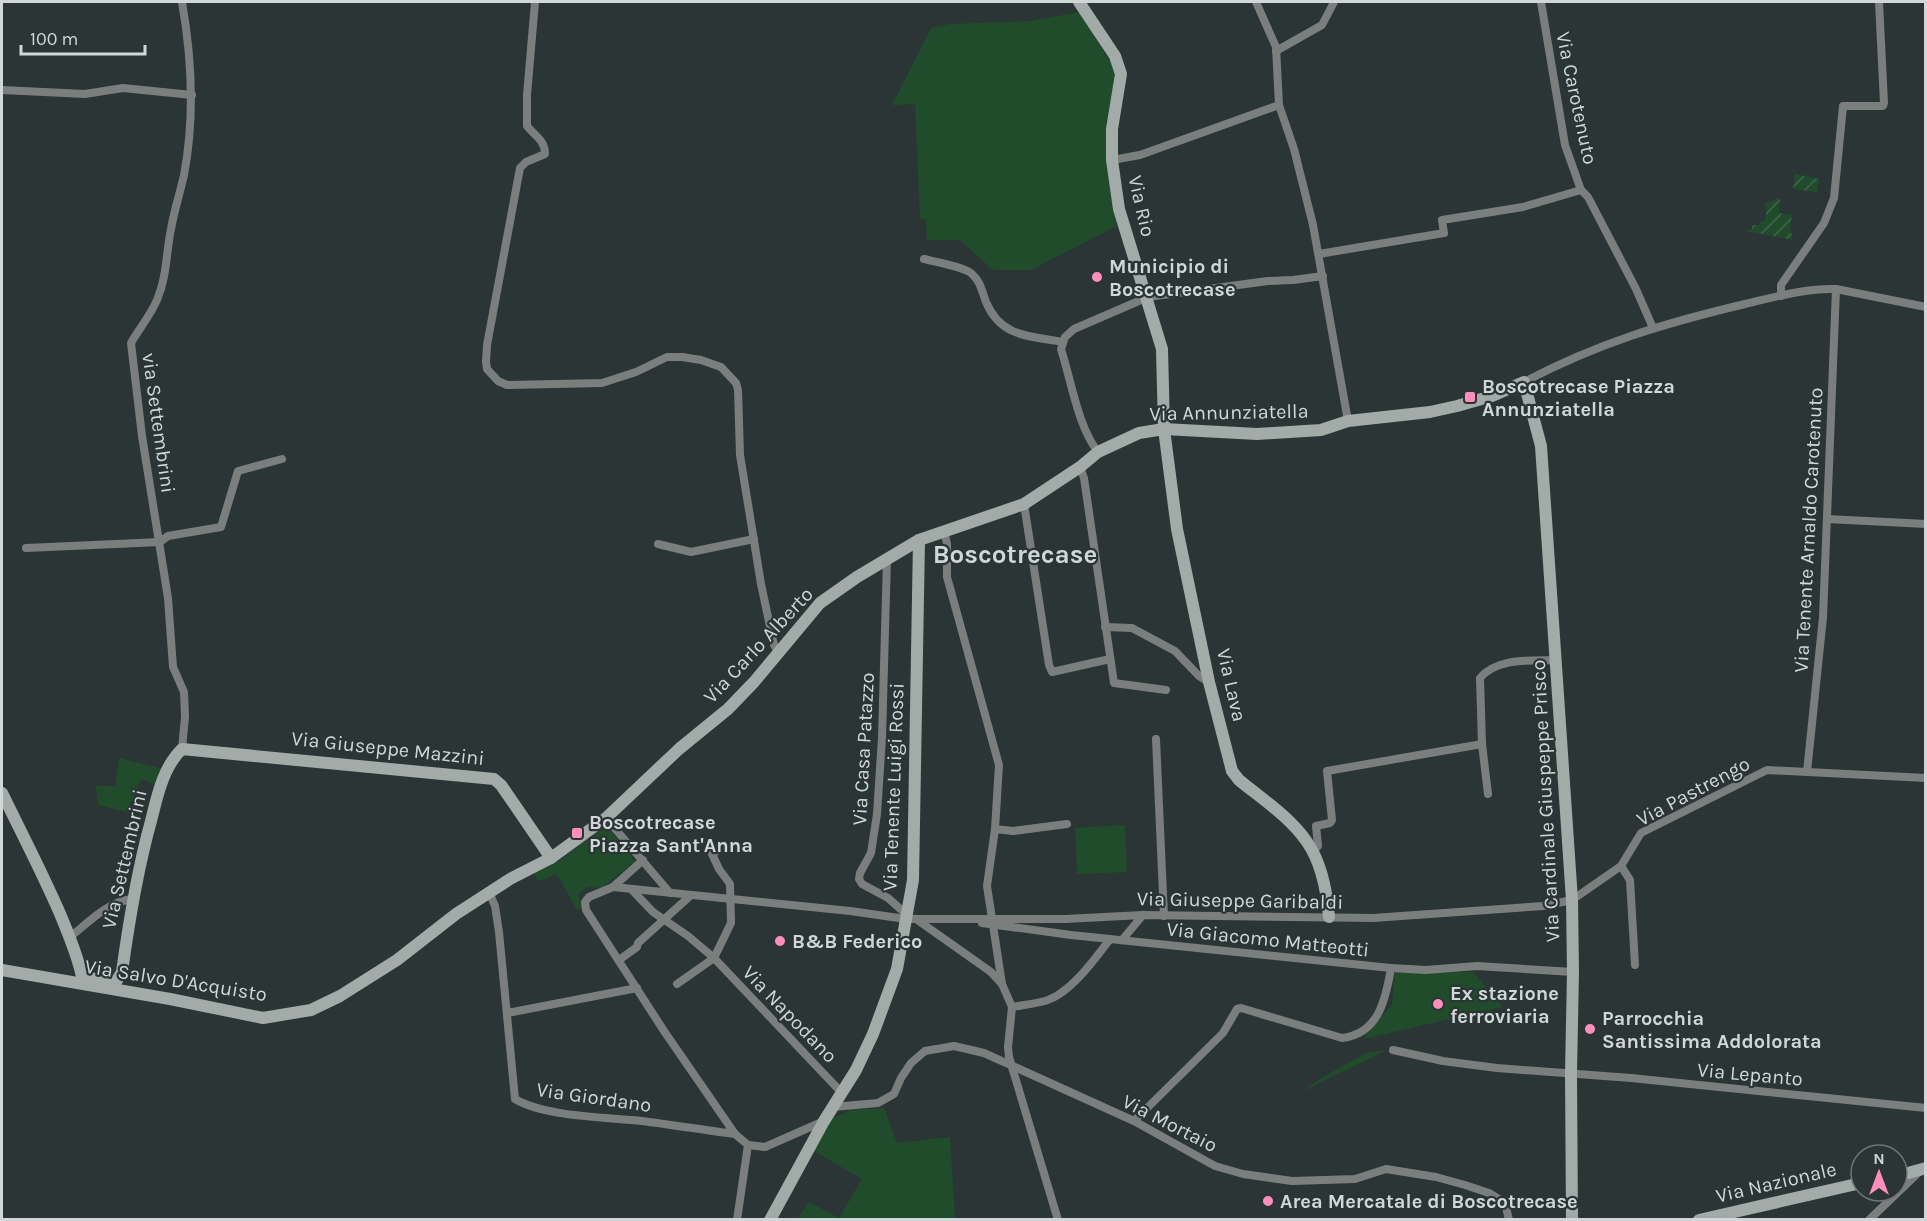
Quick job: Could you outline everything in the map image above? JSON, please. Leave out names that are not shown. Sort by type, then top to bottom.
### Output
[{"type":"street","name":"via Settembrini","points":[[182,2],[192,95],[187,153],[170,231],[166,267],[157,300],[131,344],[142,436],[168,598],[173,667],[184,692],[185,717],[182,749]]},
{"type":"street","points":[[535,2],[527,95],[527,126],[545,146],[545,154],[526,162],[520,168],[487,345],[487,369],[498,381],[507,385],[592,384],[621,378],[667,357],[701,360],[720,367],[736,383],[738,390],[740,455],[761,584],[774,645],[778,651]]},
{"type":"street","name":"Via Rio","points":[[1079,2],[1115,56],[1121,74],[1112,129],[1112,160],[1119,209],[1148,297],[1162,349],[1164,429]]},
{"type":"street","points":[[1256,2],[1276,51],[1279,105],[1294,149],[1319,254],[1348,421]]},
{"type":"street","points":[[1276,51],[1322,25],[1334,2]]},
{"type":"street","name":"Via Carotenuto","points":[[1541,2],[1565,145],[1581,190],[1588,197],[1636,289],[1653,328]]},
{"type":"street","points":[[1780,296],[1781,285],[1824,223],[1834,198],[1842,106],[1883,106],[1879,2]]},
{"type":"street","points":[[2,90],[85,94],[123,88],[192,95]]},
{"type":"street","points":[[1112,160],[1140,155],[1279,105]]},
{"type":"street","points":[[1319,254],[1444,233],[1442,220],[1523,207],[1581,190]]},
{"type":"street","points":[[924,259],[971,272],[982,286],[993,315],[1002,327],[1022,335],[1063,342]]},
{"type":"street","points":[[1098,452],[1084,427],[1061,349],[1065,337],[1074,328],[1148,297],[1323,276]]},
{"type":"street","points":[[1524,382],[1562,362],[1653,328],[1780,296],[1822,288],[1926,307]]},
{"type":"street","name":"Via Tenente Arnaldo Carotenuto","points":[[1807,772],[1823,617],[1836,289]]},
{"type":"street","name":"Via Annunziatella","points":[[919,540],[1024,504],[1080,467],[1098,452],[1139,433],[1164,429],[1257,434],[1288,434],[1321,430],[1348,421],[1439,410],[1492,396],[1524,382]]},
{"type":"street","name":"Via Cardinale Giuspeppe Prisco","points":[[1524,382],[1541,446],[1572,900],[1572,1220]]},
{"type":"street","name":"Via Lava","points":[[1164,429],[1177,529],[1209,682],[1232,771],[1239,780],[1292,824],[1308,844],[1326,890],[1329,917]]},
{"type":"street","points":[[26,548],[160,542],[168,536],[221,526],[238,471],[282,459]]},
{"type":"street","points":[[1080,467],[1084,478],[1114,683],[1166,690]]},
{"type":"street","points":[[1024,504],[1049,665],[1052,672],[1110,659]]},
{"type":"street","points":[[1827,519],[1926,524]]},
{"type":"street","points":[[944,530],[947,544],[947,577],[999,765],[996,829],[987,874],[987,886],[1002,984],[1012,1007],[1008,1047],[1058,1220]]},
{"type":"street","points":[[658,544],[691,552],[754,539]]},
{"type":"street","name":"Via Carlo Alberto","points":[[551,858],[606,818],[679,749],[728,710],[820,603],[886,558],[919,540]]},
{"type":"street","name":"Via Tenente Luigi Rossi","points":[[770,1220],[824,1121],[856,1070],[873,1034],[897,969],[909,917],[913,880],[919,540]]},
{"type":"street","name":"Via Casa Patazzo","points":[[886,558],[882,738],[877,814],[871,853],[859,879],[862,884],[888,897],[909,917]]},
{"type":"street","points":[[1105,627],[1132,628],[1175,651],[1209,682]]},
{"type":"street","points":[[1488,795],[1482,744],[1480,678],[1486,671],[1506,662],[1556,660]]},
{"type":"street","points":[[1156,739],[1164,916]]},
{"type":"street","points":[[1312,853],[1318,846],[1316,826],[1330,823],[1332,820],[1328,771],[1482,744]]},
{"type":"street","name":"Via Giuseppe Mazzini","points":[[182,749],[494,779],[501,785],[551,858]]},
{"type":"street","name":"Via Settembrini","points":[[116,982],[122,972],[132,899],[159,791],[164,777],[182,749]]},
{"type":"street","name":"Via Pastrengo","points":[[1572,900],[1621,866],[1641,833],[1767,771],[1926,778]]},
{"type":"street","points":[[2,793],[45,878],[70,937],[82,977]]},
{"type":"street","points":[[606,818],[670,893]]},
{"type":"street","points":[[996,829],[1013,831],[1067,824]]},
{"type":"street","points":[[677,984],[714,958],[729,929],[730,884],[712,854],[720,849]]},
{"type":"street","name":"Via Salvo D'Acquisto","points":[[2,971],[263,1018],[311,1010],[340,996],[397,960],[456,914],[489,892],[551,858]]},
{"type":"street","points":[[643,860],[613,886],[589,897],[585,902],[586,910],[664,1031],[735,1134],[748,1145],[765,1147],[824,1121]]},
{"type":"street","points":[[1621,866],[1630,880],[1635,965]]},
{"type":"street","points":[[613,886],[632,890],[909,917],[991,972],[1002,984]]},
{"type":"street","name":"Via Napodano","points":[[632,890],[652,912],[688,936],[714,958],[842,1092]]},
{"type":"street","name":"Via Giordano","points":[[489,892],[495,906],[515,1099],[526,1105],[555,1112],[735,1134]]},
{"type":"street","points":[[619,960],[637,947],[638,943],[690,896]]},
{"type":"street","points":[[70,937],[105,909],[124,900],[132,899]]},
{"type":"street","name":"Via Giuseppe Garibaldi","points":[[991,922],[1143,915],[1372,918],[1543,906],[1572,900]]},
{"type":"street","points":[[1122,940],[1143,915]]},
{"type":"street","name":"Via Giacomo Matteotti","points":[[909,917],[991,922],[1110,939],[1390,968],[1426,970],[1477,966],[1573,972]]},
{"type":"street","points":[[1012,1007],[1046,1001],[1058,996],[1090,965],[1110,939]]},
{"type":"street","points":[[1134,1121],[1223,1033],[1237,1009],[1241,1008],[1342,1038],[1354,1036],[1368,1026],[1382,1008],[1387,996],[1390,968]]},
{"type":"street","points":[[2,971],[12,969],[116,982],[116,985],[125,988],[199,1000],[219,1009]]},
{"type":"street","points":[[507,1013],[637,988]]},
{"type":"street","name":"Via Mortaio","points":[[833,1107],[878,1103],[894,1094],[911,1063],[925,1051],[954,1046],[984,1053],[1134,1121],[1215,1166],[1243,1174],[1292,1181],[1355,1179],[1386,1168],[1406,1171],[1436,1177],[1489,1193],[1505,1203],[1509,1220]]},
{"type":"street","name":"Via Lepanto","points":[[1393,1050],[1443,1061],[1926,1108]]},
{"type":"street","points":[[737,1220],[748,1145]]},
{"type":"street","points":[[1909,1173],[1924,1169]]},
{"type":"street","points":[[1869,1220],[1924,1169]]},
{"type":"street","name":"Via Nazionale","points":[[1699,1220],[1849,1186]]},
{"type":"green space","points":[[1080,12],[1115,70],[1115,86],[1106,124],[1106,157],[1117,226],[1031,270],[993,270],[960,240],[927,240],[926,219],[920,219],[915,104],[892,105],[931,28],[950,24],[1029,21]]},
{"type":"green space","points":[[1795,174],[1819,179],[1817,192],[1793,189]]},
{"type":"green space","points":[[1780,198],[1779,213],[1792,215],[1790,228],[1793,240],[1747,231],[1752,230],[1752,225],[1759,225],[1760,221],[1765,221],[1767,207],[1763,204]]},
{"type":"green space","points":[[119,758],[163,769],[157,785],[141,779],[127,812],[98,805],[96,786],[115,786]]},
{"type":"green space","points":[[1125,825],[1127,872],[1077,874],[1075,828]]},
{"type":"green space","points":[[607,826],[635,861],[602,888],[588,887],[578,894],[582,908],[577,910],[559,878],[555,875],[538,881],[534,873],[557,862]]},
{"type":"green space","points":[[1473,972],[1503,1007],[1363,1039],[1392,1004],[1395,973]]},
{"type":"green space","points":[[1387,1050],[1301,1092],[1366,1053]]},
{"type":"green space","points":[[884,1108],[897,1143],[950,1137],[955,1219],[797,1220],[809,1202],[839,1218],[862,1179],[814,1151],[831,1119],[851,1110]]},
{"type":"place","name":"Municipio di Boscotrecase","points":[[1097,277]]},
{"type":"place","name":"Boscotrecase Piazza Annunziatella","points":[[1470,397]]},
{"type":"place","name":"Boscotrecase Piazza Sant'Anna","points":[[577,833]]},
{"type":"place","name":"B&B Federico","points":[[780,941]]},
{"type":"place","name":"Ex stazione ferroviaria","points":[[1438,1004]]},
{"type":"place","name":"Parrocchia Santissima Addolorata","points":[[1590,1029]]},
{"type":"place","name":"Area Mercatale di Boscotrecase","points":[[1268,1201]]},
{"type":"district","name":"Boscotrecase","points":[[1015,554]]}]
